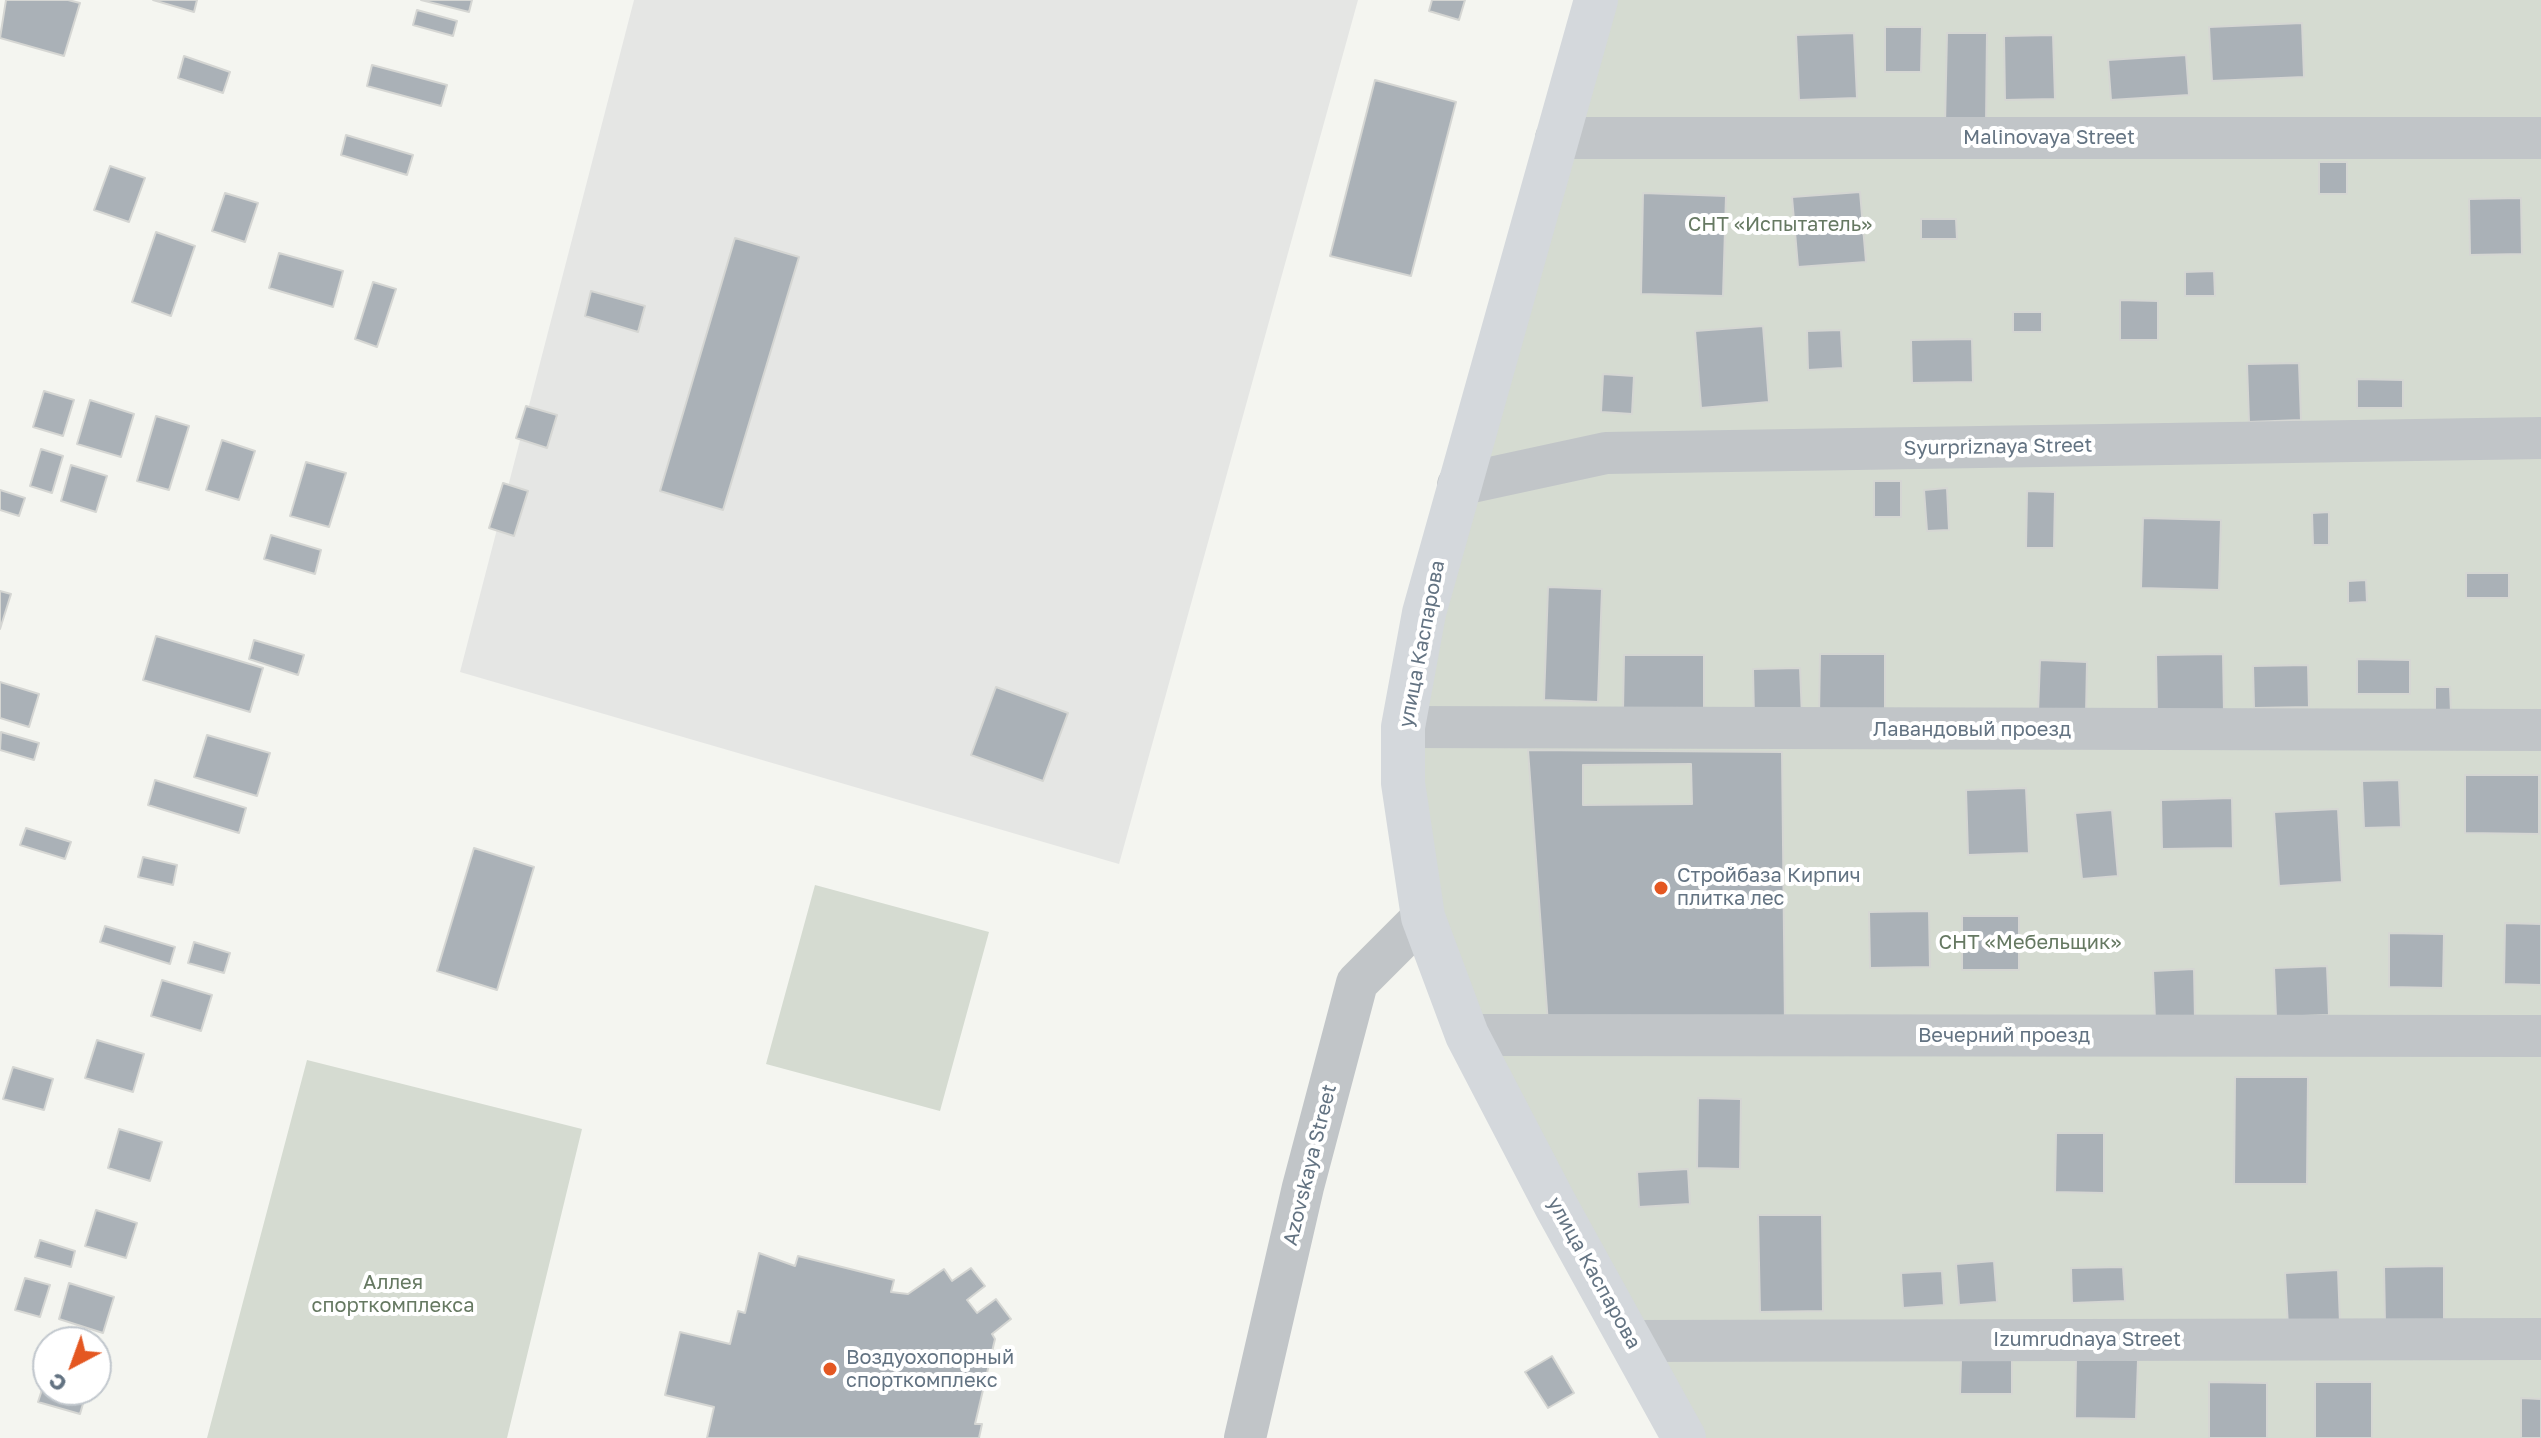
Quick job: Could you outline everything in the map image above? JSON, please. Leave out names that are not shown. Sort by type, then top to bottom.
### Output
[{"type":"main road","name":"улица Каспарова","points":[[1596,0],[1424,613],[1403,727],[1403,783],[1423,917],[1467,1035],[1556,1206],[1684,1438]]},
{"type":"street","name":"Malinovaya Street","points":[[1556,138],[2541,138]]},
{"type":"street","name":"Syurpriznaya Street","points":[[1458,485],[1606,453],[2541,438]]},
{"type":"street","name":"Лавандовый проезд","points":[[1403,727],[2541,730]]},
{"type":"street","name":"Azovskaya Street","points":[[1245,1438],[1303,1187],[1357,983],[1423,917]]},
{"type":"street","name":"Вечерний проезд","points":[[1467,1035],[2541,1036]]},
{"type":"street","name":"Izumrudnaya Street","points":[[1632,1341],[2541,1339]]},
{"type":"shaded area","points":[[634,0],[1358,0],[1119,864],[460,672]]},
{"type":"green space","name":"СНТ «Мебельщик»","points":[[1596,0],[2541,0],[2541,1438],[1684,1438],[1467,1035],[1403,783]]},
{"type":"green space","points":[[815,885],[989,932],[940,1111],[766,1064]]},
{"type":"green space","name":"Аллея спорткомплекса","points":[[307,1060],[582,1129],[507,1438],[207,1438]]},
{"type":"building","points":[[6,0],[68,0],[80,3],[64,56],[0,38]]},
{"type":"building","points":[[153,0],[197,0],[194,12]]},
{"type":"building","points":[[421,0],[472,0],[469,12]]},
{"type":"building","points":[[1432,0],[1465,0],[1459,20],[1429,11]]},
{"type":"building","points":[[417,10],[457,21],[453,36],[413,25]]},
{"type":"building","points":[[2302,23],[2304,77],[2212,81],[2209,27]]},
{"type":"building","points":[[1885,27],[1922,27],[1921,72],[1885,72]]},
{"type":"building","points":[[1854,33],[1857,98],[1799,100],[1796,35]]},
{"type":"building","points":[[1947,33],[1987,33],[1986,124],[1945,124]]},
{"type":"building","points":[[2053,35],[2055,99],[2005,100],[2004,36]]},
{"type":"building","points":[[2186,55],[2189,95],[2111,100],[2108,60]]},
{"type":"building","points":[[184,56],[230,72],[223,93],[178,78]]},
{"type":"building","points":[[372,65],[447,85],[441,106],[367,86]]},
{"type":"building","points":[[1375,80],[1456,102],[1411,276],[1330,256]]},
{"type":"building","points":[[346,135],[413,155],[407,175],[341,155]]},
{"type":"building","points":[[2319,162],[2347,162],[2347,194],[2319,194]]},
{"type":"building","points":[[110,166],[145,178],[129,222],[94,210]]},
{"type":"building","points":[[1860,192],[1866,262],[1798,267],[1792,197]]},
{"type":"building","points":[[225,193],[258,203],[245,242],[212,231]]},
{"type":"building","points":[[1643,193],[1726,196],[1723,296],[1641,294]]},
{"type":"building","points":[[2521,198],[2522,254],[2470,255],[2469,199]]},
{"type":"building","points":[[1921,219],[1956,219],[1957,239],[1921,239]]},
{"type":"building","points":[[156,232],[195,246],[171,316],[132,302]]},
{"type":"building","points":[[735,238],[799,257],[723,510],[660,491]]},
{"type":"building","points":[[279,253],[343,271],[333,307],[269,288]]},
{"type":"building","points":[[2214,271],[2215,296],[2185,296],[2185,272]]},
{"type":"building","points":[[373,282],[396,289],[377,347],[355,339]]},
{"type":"building","points":[[591,291],[645,306],[638,332],[585,316]]},
{"type":"building","points":[[2120,300],[2158,301],[2158,340],[2120,340]]},
{"type":"building","points":[[2013,312],[2042,312],[2042,332],[2013,332]]},
{"type":"building","points":[[1763,326],[1769,402],[1701,408],[1695,331]]},
{"type":"building","points":[[1841,330],[1843,368],[1808,370],[1807,331]]},
{"type":"building","points":[[1972,339],[1973,382],[1912,383],[1911,340]]},
{"type":"building","points":[[2299,363],[2301,420],[2249,422],[2247,364]]},
{"type":"building","points":[[1603,374],[1634,376],[1632,414],[1601,412]]},
{"type":"building","points":[[2357,379],[2403,380],[2403,408],[2357,408]]},
{"type":"building","points":[[44,391],[74,400],[63,436],[33,427]]},
{"type":"building","points":[[90,400],[134,414],[121,457],[77,444]]},
{"type":"building","points":[[526,406],[557,415],[547,448],[516,438]]},
{"type":"building","points":[[156,416],[189,426],[169,490],[137,481]]},
{"type":"building","points":[[222,440],[255,451],[239,500],[206,490]]},
{"type":"building","points":[[41,449],[63,456],[52,493],[30,486]]},
{"type":"building","points":[[306,462],[346,473],[329,527],[290,516]]},
{"type":"building","points":[[71,465],[107,476],[96,512],[61,501]]},
{"type":"building","points":[[1874,481],[1901,481],[1901,517],[1874,517]]},
{"type":"building","points":[[503,483],[528,491],[514,536],[489,528]]},
{"type":"building","points":[[1947,488],[1949,530],[1927,531],[1924,490]]},
{"type":"building","points":[[0,490],[25,498],[19,516],[0,510]]},
{"type":"building","points":[[2027,491],[2055,492],[2054,548],[2026,548]]},
{"type":"building","points":[[2329,512],[2329,545],[2313,545],[2312,513]]},
{"type":"building","points":[[2143,518],[2221,520],[2219,590],[2141,588]]},
{"type":"building","points":[[271,535],[321,550],[315,574],[264,559]]},
{"type":"building","points":[[2466,573],[2509,573],[2509,598],[2466,598]]},
{"type":"building","points":[[2366,580],[2367,602],[2348,603],[2348,581]]},
{"type":"building","points":[[1548,587],[1602,589],[1598,702],[1544,700]]},
{"type":"building","points":[[0,591],[11,594],[0,629]]},
{"type":"building","points":[[156,636],[263,668],[250,712],[143,680]]},
{"type":"building","points":[[254,640],[304,655],[298,675],[249,659]]},
{"type":"building","points":[[1820,654],[1885,654],[1885,717],[1819,716]]},
{"type":"building","points":[[2223,654],[2224,713],[2157,714],[2156,655]]},
{"type":"building","points":[[1624,655],[1704,655],[1704,712],[1623,711]]},
{"type":"building","points":[[2357,659],[2410,660],[2410,694],[2357,694]]},
{"type":"building","points":[[2040,660],[2087,662],[2086,715],[2038,713]]},
{"type":"building","points":[[2308,665],[2309,707],[2254,708],[2253,666]]},
{"type":"building","points":[[1800,668],[1802,717],[1754,718],[1753,669]]},
{"type":"building","points":[[0,682],[39,694],[29,727],[0,718]]},
{"type":"building","points":[[996,687],[1068,713],[1043,781],[971,755]]},
{"type":"building","points":[[2435,687],[2450,687],[2451,713],[2435,713]]},
{"type":"building","points":[[1,732],[39,743],[34,760],[0,750]]},
{"type":"building","points":[[207,735],[270,753],[257,796],[194,777]]},
{"type":"building","name":"Стройбаза Кирпич плитка лес","points":[[1528,750],[1782,752],[1785,1025],[1548,1024]]},
{"type":"building","points":[[1691,764],[1692,804],[1583,805],[1583,765]]},
{"type":"building","points":[[2465,775],[2539,775],[2539,834],[2465,833]]},
{"type":"building","points":[[155,780],[246,808],[239,833],[148,805]]},
{"type":"building","points":[[2399,780],[2401,827],[2364,828],[2362,781]]},
{"type":"building","points":[[2026,788],[2029,853],[1968,855],[1966,790]]},
{"type":"building","points":[[2232,798],[2233,848],[2162,849],[2161,800]]},
{"type":"building","points":[[2338,809],[2342,882],[2279,886],[2274,812]]},
{"type":"building","points":[[2112,810],[2118,876],[2082,879],[2075,813]]},
{"type":"building","points":[[26,828],[71,842],[65,859],[20,845]]},
{"type":"building","points":[[474,848],[534,867],[497,990],[437,971]]},
{"type":"building","points":[[143,857],[177,865],[173,885],[138,877]]},
{"type":"building","points":[[1929,911],[1930,967],[1870,968],[1869,912]]},
{"type":"building","points":[[1962,916],[2019,916],[2019,970],[1962,970]]},
{"type":"building","points":[[2505,923],[2541,924],[2541,985],[2504,984]]},
{"type":"building","points":[[105,926],[175,947],[170,964],[100,942]]},
{"type":"building","points":[[2389,933],[2444,934],[2443,988],[2389,987]]},
{"type":"building","points":[[194,942],[230,953],[224,973],[188,963]]},
{"type":"building","points":[[2327,966],[2329,1015],[2276,1017],[2274,968]]},
{"type":"building","points":[[2194,969],[2195,1019],[2155,1020],[2153,971]]},
{"type":"building","points":[[162,980],[212,995],[201,1031],[151,1016]]},
{"type":"building","points":[[97,1040],[144,1054],[133,1092],[85,1078]]},
{"type":"building","points":[[13,1067],[53,1079],[44,1110],[3,1099]]},
{"type":"building","points":[[2235,1077],[2308,1077],[2307,1184],[2234,1184]]},
{"type":"building","points":[[1698,1098],[1741,1099],[1740,1169],[1697,1168]]},
{"type":"building","points":[[119,1129],[162,1142],[150,1181],[108,1168]]},
{"type":"building","points":[[2056,1133],[2104,1133],[2104,1193],[2055,1192]]},
{"type":"building","points":[[1688,1169],[1690,1204],[1639,1207],[1637,1172]]},
{"type":"building","points":[[96,1210],[137,1223],[126,1258],[85,1246]]},
{"type":"building","points":[[1758,1215],[1822,1215],[1823,1311],[1760,1312]]},
{"type":"building","points":[[40,1240],[75,1251],[71,1267],[35,1257]]},
{"type":"building","name":"Воздуохопорный спорткомплекс","points":[[759,1253],[795,1266],[798,1256],[894,1280],[891,1292],[908,1294],[944,1269],[952,1281],[971,1268],[985,1286],[967,1300],[977,1313],[996,1299],[1011,1319],[992,1334],[995,1339],[975,1424],[982,1424],[979,1438],[707,1438],[714,1407],[665,1395],[680,1332],[730,1344],[738,1311],[745,1313]]},
{"type":"building","points":[[1994,1261],[1997,1302],[1959,1305],[1956,1264]]},
{"type":"building","points":[[2444,1266],[2444,1323],[2385,1323],[2384,1267]]},
{"type":"building","points":[[2123,1267],[2125,1301],[2072,1303],[2071,1268]]},
{"type":"building","points":[[2338,1270],[2340,1323],[2288,1326],[2285,1273]]},
{"type":"building","points":[[1942,1271],[1944,1305],[1903,1308],[1901,1273]]},
{"type":"building","points":[[25,1278],[50,1285],[40,1317],[15,1310]]},
{"type":"building","points":[[69,1283],[114,1297],[105,1326],[81,1326],[59,1319]]},
{"type":"building","points":[[1552,1356],[1574,1393],[1548,1408],[1525,1372]]},
{"type":"building","points":[[2076,1358],[2138,1360],[2136,1419],[2075,1418]]},
{"type":"building","points":[[1961,1360],[2012,1360],[2012,1394],[1960,1394]]},
{"type":"building","points":[[2209,1382],[2267,1383],[2267,1438],[2209,1438]]},
{"type":"building","points":[[2315,1382],[2372,1382],[2372,1438],[2315,1438]]},
{"type":"building","points":[[2521,1398],[2541,1399],[2541,1438],[2521,1438]]},
{"type":"building","points":[[52,1406],[82,1406],[80,1414]]},
{"type":"place","name":"Стройбаза Кирпич плитка лес","points":[[1661,888]]},
{"type":"place","name":"Воздуохопорный спорткомплекс","points":[[830,1369]]},
{"type":"park label","name":"СНТ «Испытатель»","points":[[1780,225]]}]
